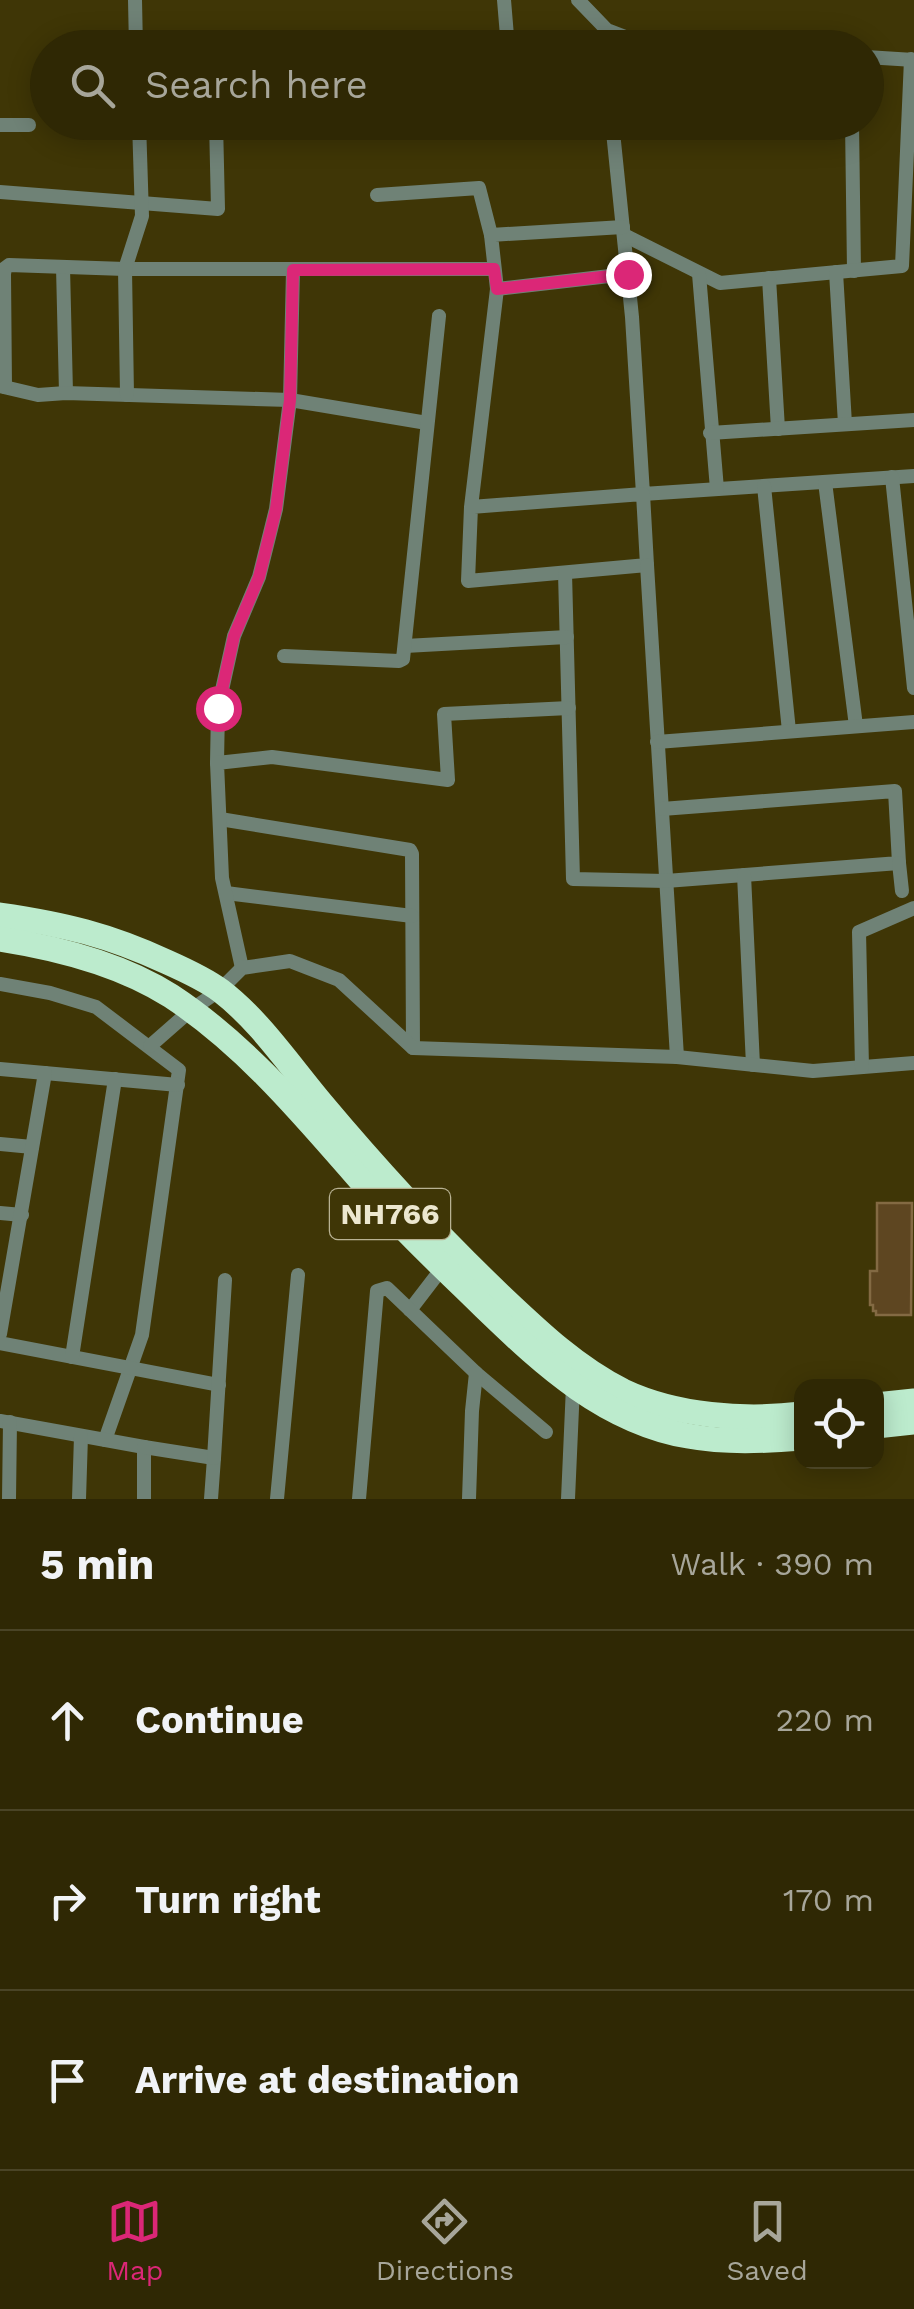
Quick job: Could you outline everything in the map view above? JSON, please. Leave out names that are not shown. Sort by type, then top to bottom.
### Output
[{"type":"highway","points":[[0,915],[100,934],[183,969],[220,990],[252,1020],[346,1133],[436,1232],[531,1325],[583,1369],[624,1392],[657,1404],[704,1413],[794,1414]]},
{"type":"highway","name":"NH766","points":[[0,939],[50,948],[143,981],[224,1035],[390,1214],[553,1371],[588,1397],[635,1420],[686,1436],[738,1441],[794,1438]]},
{"type":"highway","points":[[884,1404],[914,1401]]},
{"type":"highway","points":[[884,1425],[914,1422]]},
{"type":"street","points":[[135,0],[136,30]]},
{"type":"street","points":[[504,0],[506,30]]},
{"type":"street","points":[[578,0],[607,30]]},
{"type":"street","points":[[490,236],[623,231],[720,283],[902,266],[913,60],[884,58]]},
{"type":"street","points":[[0,126],[30,125]]},
{"type":"street","points":[[127,395],[125,269],[142,216],[140,140]]},
{"type":"street","points":[[0,192],[218,209],[216,140]]},
{"type":"street","points":[[614,140],[644,494],[677,1057]]},
{"type":"street","points":[[852,140],[854,270]]},
{"type":"street","points":[[377,195],[479,188],[497,289],[472,507],[468,582],[646,565]]},
{"type":"street","points":[[427,423],[290,400],[38,395],[2,387],[5,268],[494,269]]},
{"type":"street","points":[[63,268],[66,393]]},
{"type":"street","points":[[242,968],[222,878],[218,708],[234,636],[259,577],[276,509],[290,400],[293,270]]},
{"type":"street","points":[[836,272],[844,424]]},
{"type":"street","points":[[497,289],[628,274]]},
{"type":"street","points":[[699,274],[717,489]]},
{"type":"street","points":[[769,278],[778,429]]},
{"type":"street","points":[[284,656],[399,662],[403,658],[439,316]]},
{"type":"street","points":[[710,433],[914,420]]},
{"type":"street","points":[[472,507],[914,476]]},
{"type":"street","points":[[892,477],[914,688]]},
{"type":"street","points":[[825,482],[856,726]]},
{"type":"street","points":[[764,486],[789,732]]},
{"type":"street","points":[[565,572],[573,879],[666,881],[899,863]]},
{"type":"street","points":[[405,646],[567,637]]},
{"type":"street","points":[[217,763],[272,757],[448,780],[444,714],[568,708]]},
{"type":"street","points":[[657,742],[914,722]]},
{"type":"street","points":[[662,810],[895,791],[902,891]]},
{"type":"street","points":[[220,819],[406,848],[412,854],[413,1048]]},
{"type":"street","points":[[744,875],[754,1065]]},
{"type":"street","points":[[226,893],[412,916]]},
{"type":"street","points":[[862,1067],[859,932],[914,912]]},
{"type":"street","points":[[150,1046],[242,968],[290,961],[339,980],[413,1048],[677,1057],[813,1071],[914,1062]]},
{"type":"street","points":[[0,984],[96,1007],[179,1070],[142,1336],[105,1440]]},
{"type":"street","points":[[0,1069],[178,1085]]},
{"type":"street","points":[[0,1334],[44,1073]]},
{"type":"street","points":[[72,1357],[115,1079]]},
{"type":"street","points":[[0,1144],[32,1147]]},
{"type":"street","points":[[0,1213],[22,1215]]},
{"type":"street","points":[[410,1310],[444,1267]]},
{"type":"street","points":[[277,1499],[298,1276]]},
{"type":"street","points":[[211,1499],[225,1280]]},
{"type":"street","points":[[360,1499],[376,1291],[387,1288],[476,1373],[546,1432]]},
{"type":"street","points":[[0,1343],[219,1385]]},
{"type":"street","points":[[469,1499],[476,1373]]},
{"type":"street","points":[[568,1499],[572,1386]]},
{"type":"street","points":[[9,1499],[5,1422],[214,1458]]},
{"type":"street","points":[[79,1499],[81,1436]]},
{"type":"street","points":[[144,1447],[144,1499]]},
{"type":"building","points":[[877,1203],[912,1203],[911,1315],[876,1315],[870,1305],[870,1271],[877,1271]]},
{"type":"route","points":[[218,708],[234,636],[259,577],[276,509],[290,400],[293,270],[494,269],[497,289],[628,274]]}]
